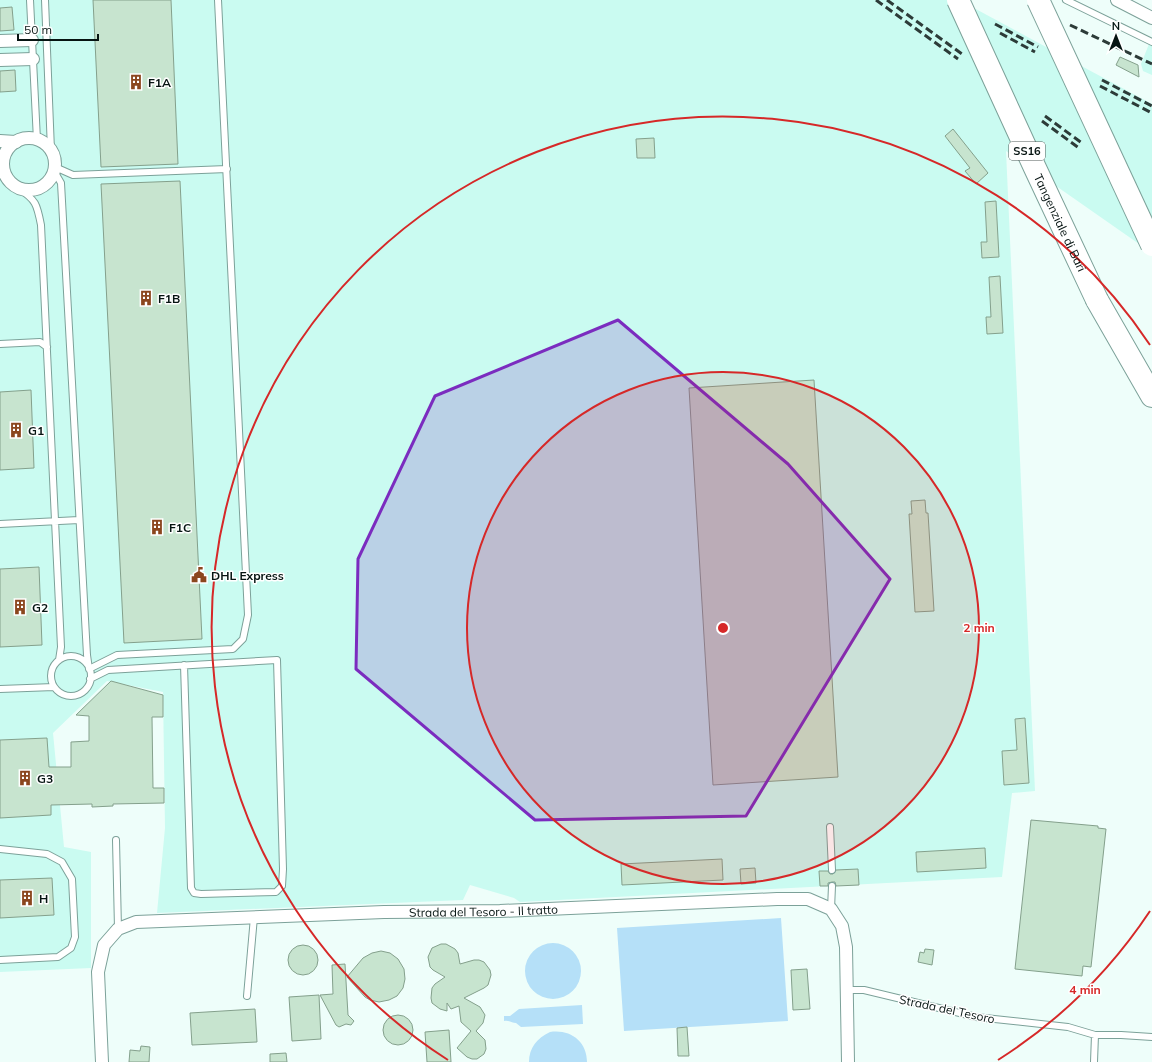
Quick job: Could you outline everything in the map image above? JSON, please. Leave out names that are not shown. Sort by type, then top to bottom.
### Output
[{"type":"highway","name":"Tangenziale di Bari","points":[[958,0],[1097,300],[1152,396]]},
{"type":"highway","points":[[1038,0],[1152,245]]},
{"type":"street","points":[[1117,0],[1152,18]]},
{"type":"street","points":[[0,41],[32,40]]},
{"type":"street","points":[[0,60],[33,59]]},
{"type":"street","points":[[0,141],[16,142],[30,138],[45,144],[51,150],[55,158],[55,169],[51,178],[40,188],[25,190],[18,188],[5,175],[2,161],[10,147],[16,142]]},
{"type":"street","name":"Strada del Tesoro - II tratto","points":[[102,1062],[98,972],[104,945],[118,929],[136,922],[384,912],[500,911],[777,899],[808,900],[831,909]]},
{"type":"street","points":[[831,909],[842,926],[846,946],[848,1062]]},
{"type":"lane","points":[[30,0],[37,140]]},
{"type":"lane","points":[[45,0],[51,150]]},
{"type":"lane","points":[[89,669],[117,655],[233,649],[243,639],[248,615],[218,0]]},
{"type":"lane","points":[[1066,0],[1152,42]]},
{"type":"lane","points":[[55,169],[73,175],[226,169]]},
{"type":"lane","points":[[18,188],[30,196],[37,206],[41,225],[61,647],[59,660],[52,670],[51,677],[54,687],[62,694],[69,696],[82,693],[88,687],[90,680],[87,655],[79,520],[61,183],[55,169]]},
{"type":"lane","points":[[0,344],[40,342],[47,347]]},
{"type":"lane","points":[[0,524],[79,520]]},
{"type":"lane","points":[[59,660],[73,657],[83,661],[89,669]]},
{"type":"lane","points":[[90,680],[108,670],[184,665],[277,660],[283,869],[282,886],[276,892],[201,894],[194,893],[191,888],[184,665]]},
{"type":"lane","points":[[0,689],[54,687]]},
{"type":"lane","points":[[830,827],[832,870]]},
{"type":"lane","points":[[116,840],[118,929]]},
{"type":"lane","points":[[0,849],[47,854],[62,862],[72,879],[75,938],[71,948],[58,957],[0,960]]},
{"type":"lane","points":[[831,909],[832,886]]},
{"type":"lane","points":[[247,996],[254,917]]},
{"type":"lane","name":"Strada del Tesoro","points":[[847,990],[864,990],[976,1017],[1068,1027],[1095,1035],[1152,1037]]},
{"type":"lane","points":[[1094,1062],[1095,1035]]},
{"type":"highlighted area","points":[[618,320],[788,464],[890,579],[746,816],[535,820],[356,669],[358,559],[435,396]]},
{"type":"shaded area","points":[[0,0],[959,0],[1152,104],[1152,253],[1006,151],[1035,791],[1012,793],[1002,877],[520,902],[514,898],[470,885],[463,900],[157,913],[165,828],[163,692],[107,681],[53,733],[64,847],[91,852],[91,968],[0,972]]},
{"type":"shaded area","points":[[1149,44],[1152,45],[1152,75],[1143,71],[1141,64]]},
{"type":"water","points":[[781,918],[788,1021],[624,1031],[617,928]]},
{"type":"water","points":[[547,943],[559,943],[569,947],[577,955],[581,965],[581,977],[577,987],[569,995],[559,999],[547,999],[537,995],[529,987],[525,977],[525,965],[529,955],[537,947]]},
{"type":"water","points":[[582,1005],[583,1024],[521,1027],[516,1023],[504,1021],[504,1016],[510,1016],[519,1009]]},
{"type":"water","points":[[550,1032],[564,1032],[581,1042],[587,1062],[529,1062],[532,1048],[541,1037]]},
{"type":"building","name":"F1A","points":[[93,0],[171,0],[178,164],[101,167]]},
{"type":"building","points":[[12,7],[14,30],[0,31],[0,8]]},
{"type":"building","points":[[1120,57],[1138,65],[1139,77],[1116,65]]},
{"type":"building","points":[[15,70],[16,91],[0,92],[0,71]]},
{"type":"building","points":[[953,129],[988,173],[976,184],[965,171],[970,168],[945,136]]},
{"type":"building","points":[[654,138],[655,158],[637,158],[636,139]]},
{"type":"building","points":[[180,181],[202,639],[124,643],[101,184]]},
{"type":"building","points":[[996,201],[999,257],[982,258],[981,242],[987,242],[985,202]]},
{"type":"building","points":[[1000,276],[1003,333],[987,334],[986,317],[991,317],[989,277]]},
{"type":"building","points":[[814,380],[838,777],[713,785],[689,388]]},
{"type":"building","name":"G1","points":[[31,390],[34,468],[0,470],[0,392]]},
{"type":"building","points":[[925,500],[926,513],[928,513],[934,611],[915,612],[909,514],[912,514],[911,501]]},
{"type":"building","name":"G2","points":[[39,567],[42,645],[0,647],[0,569]]},
{"type":"building","points":[[111,681],[163,695],[163,717],[152,717],[153,788],[164,788],[164,803],[113,804],[113,806],[92,807],[92,804],[51,805],[51,815],[0,818],[0,740],[47,738],[49,767],[71,767],[71,742],[89,741],[89,716],[76,715]]},
{"type":"building","points":[[1025,718],[1029,783],[1004,785],[1002,751],[1017,750],[1015,719]]},
{"type":"building","points":[[1031,820],[1098,826],[1098,828],[1106,829],[1091,967],[1083,966],[1082,976],[1015,969]]},
{"type":"building","points":[[985,848],[986,868],[917,872],[916,852]]},
{"type":"building","points":[[722,859],[723,880],[622,885],[621,864]]},
{"type":"building","points":[[755,868],[756,883],[741,884],[740,869]]},
{"type":"building","points":[[858,869],[859,885],[836,886],[835,882],[832,882],[828,883],[828,886],[820,886],[819,871],[828,871],[830,874],[833,874],[836,870]]},
{"type":"building","name":"H","points":[[52,878],[54,915],[0,918],[0,880]]},
{"type":"building","points":[[441,944],[446,944],[455,949],[458,953],[460,964],[479,960],[484,962],[490,970],[491,975],[488,985],[464,998],[480,1007],[485,1015],[483,1023],[476,1031],[485,1040],[486,1049],[484,1054],[477,1059],[467,1057],[457,1048],[471,1031],[461,1022],[459,1006],[451,1009],[447,1003],[447,1011],[440,1009],[432,1003],[432,988],[445,977],[430,967],[428,957],[432,948]]},
{"type":"building","points":[[303,945],[309,946],[317,954],[317,966],[309,974],[303,975],[297,974],[289,966],[288,960],[289,954],[297,946]]},
{"type":"building","points":[[925,949],[934,950],[932,965],[918,962],[920,952],[924,953]]},
{"type":"building","points":[[381,951],[390,953],[398,959],[404,969],[405,979],[403,988],[397,996],[389,1000],[379,1002],[365,997],[347,977],[363,958],[372,953]]},
{"type":"building","points":[[345,964],[348,1015],[354,1021],[351,1025],[346,1024],[339,1027],[336,1025],[320,995],[333,994],[332,965]]},
{"type":"building","points":[[807,969],[810,1009],[793,1010],[791,970]]},
{"type":"building","points":[[319,995],[321,1039],[292,1041],[289,997]]},
{"type":"building","points":[[255,1009],[257,1042],[192,1045],[190,1013]]},
{"type":"building","points":[[398,1015],[404,1016],[412,1024],[412,1036],[404,1044],[398,1045],[392,1044],[384,1036],[383,1030],[384,1024],[392,1016]]},
{"type":"building","points":[[687,1027],[689,1056],[678,1056],[677,1028]]},
{"type":"building","points":[[449,1030],[451,1062],[427,1062],[425,1032]]},
{"type":"building","points":[[141,1046],[150,1047],[149,1062],[129,1062],[130,1050],[140,1051]]},
{"type":"building","points":[[286,1053],[287,1062],[270,1062],[270,1054]]},
{"type":"railway","points":[[876,0],[958,59]]},
{"type":"railway","points":[[887,0],[962,54]]},
{"type":"railway","points":[[995,24],[1038,47]]},
{"type":"railway","points":[[1070,25],[1152,64]]},
{"type":"railway","points":[[1000,33],[1035,52]]},
{"type":"railway","points":[[1102,80],[1152,106]]},
{"type":"railway","points":[[1100,86],[1152,113]]},
{"type":"railway","points":[[1045,116],[1082,143]]},
{"type":"railway","points":[[1042,121],[1079,148]]},
{"type":"place","name":"F1A","points":[[136,82]]},
{"type":"place","name":"F1B","points":[[146,298]]},
{"type":"place","name":"G1","points":[[16,430]]},
{"type":"place","name":"F1C","points":[[157,527]]},
{"type":"place","name":"DHL Express","points":[[199,575]]},
{"type":"place","name":"G2","points":[[20,607]]},
{"type":"place","name":"G3","points":[[25,778]]},
{"type":"place","name":"H","points":[[27,898]]}]
